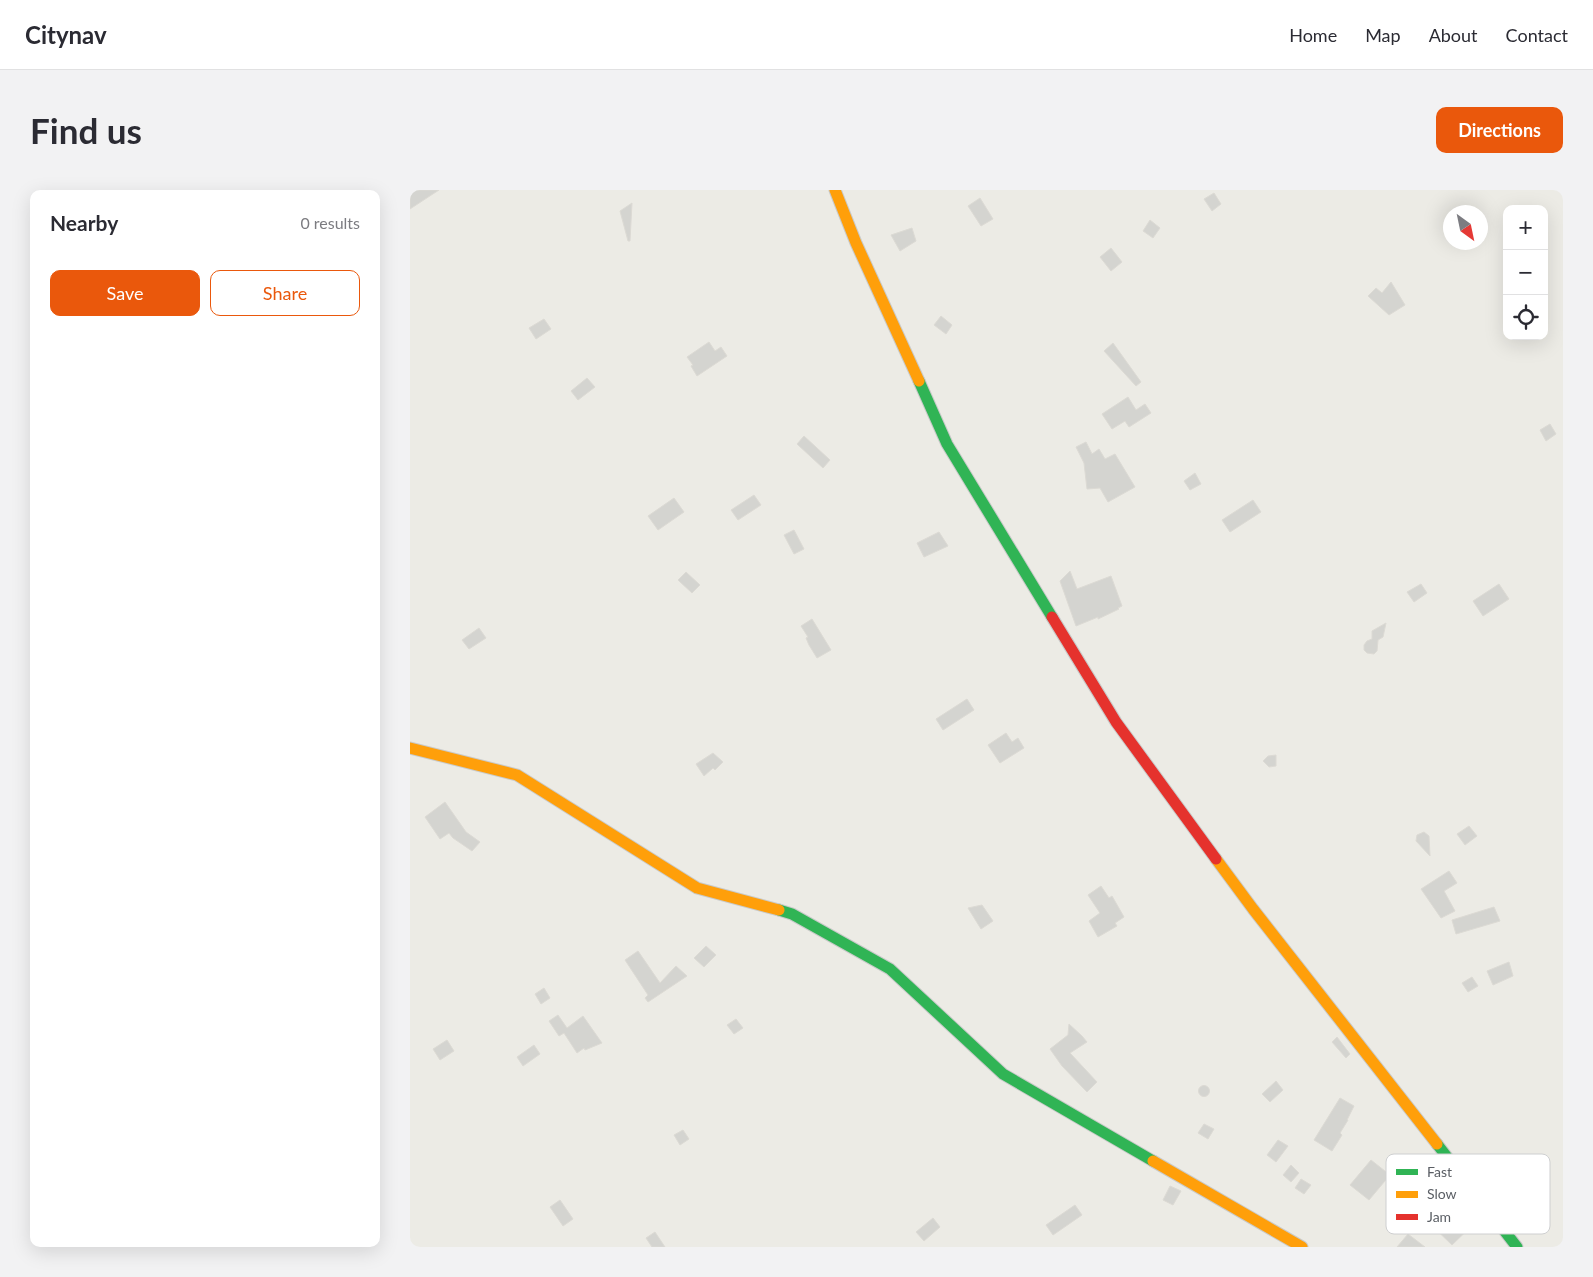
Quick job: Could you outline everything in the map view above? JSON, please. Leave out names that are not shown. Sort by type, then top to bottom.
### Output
[{"type":"street","points":[[834,190],[947,444],[1116,722],[1253,909],[1444,1154]]},
{"type":"street","points":[[410,748],[517,775],[697,888],[792,914],[800,918],[890,969],[1003,1074],[1302,1247]]},
{"type":"street","points":[[1507,1234],[1517,1247]]},
{"type":"building","points":[[416,190],[439,190],[410,209],[410,194]]},
{"type":"building","points":[[1214,193],[1221,204],[1212,211],[1204,199]]},
{"type":"building","points":[[980,198],[993,219],[981,226],[968,206]]},
{"type":"building","points":[[632,203],[630,241],[628,241],[620,211]]},
{"type":"building","points":[[1150,220],[1160,228],[1153,238],[1143,231]]},
{"type":"building","points":[[912,228],[916,241],[900,251],[891,235]]},
{"type":"building","points":[[1111,248],[1122,262],[1111,271],[1100,257]]},
{"type":"building","points":[[1391,282],[1405,305],[1389,315],[1368,296],[1376,288],[1382,293]]},
{"type":"building","points":[[941,316],[952,325],[946,334],[934,325]]},
{"type":"building","points":[[544,319],[551,329],[536,339],[529,328]]},
{"type":"building","points":[[709,342],[715,351],[721,347],[727,356],[697,376],[691,366],[693,365],[687,357]]},
{"type":"building","points":[[1113,343],[1141,382],[1136,386],[1104,351]]},
{"type":"building","points":[[587,378],[595,387],[578,400],[571,391]]},
{"type":"building","points":[[1128,397],[1136,410],[1145,404],[1151,413],[1129,427],[1125,421],[1112,429],[1102,414]]},
{"type":"building","points":[[1550,424],[1556,434],[1546,441],[1540,430]]},
{"type":"building","points":[[804,436],[830,460],[823,468],[797,444]]},
{"type":"building","points":[[1086,442],[1092,454],[1099,449],[1105,459],[1115,454],[1135,487],[1108,502],[1100,488],[1087,489],[1084,463],[1076,447]]},
{"type":"building","points":[[1195,473],[1201,484],[1190,490],[1184,481]]},
{"type":"building","points":[[754,495],[761,505],[738,520],[731,510]]},
{"type":"building","points":[[674,498],[684,512],[658,530],[648,516]]},
{"type":"building","points":[[1253,500],[1261,512],[1230,532],[1222,520]]},
{"type":"building","points":[[794,530],[804,549],[794,554],[784,535]]},
{"type":"building","points":[[939,532],[948,546],[924,557],[917,543]]},
{"type":"building","points":[[1070,571],[1077,589],[1111,576],[1122,606],[1098,619],[1098,617],[1076,626],[1060,581]]},
{"type":"building","points":[[686,572],[700,585],[692,593],[678,580]]},
{"type":"building","points":[[1421,584],[1427,593],[1414,602],[1407,592]]},
{"type":"building","points":[[1499,584],[1509,599],[1483,616],[1473,601]]},
{"type":"building","points":[[812,619],[831,650],[817,658],[801,626]]},
{"type":"building","points":[[1386,623],[1383,637],[1378,640],[1377,651],[1374,654],[1367,653],[1364,650],[1364,645],[1372,639],[1372,631]]},
{"type":"building","points":[[479,628],[486,638],[469,649],[462,640]]},
{"type":"building","points":[[967,699],[974,710],[943,730],[936,719]]},
{"type":"building","points":[[1006,733],[1012,742],[1018,738],[1024,748],[1000,763],[988,745]]},
{"type":"building","points":[[713,753],[723,762],[715,770],[713,768],[704,776],[696,764]]},
{"type":"building","points":[[1276,755],[1276,766],[1269,767],[1263,761],[1268,756]]},
{"type":"building","points":[[445,802],[466,832],[480,842],[472,851],[449,833],[440,839],[425,817]]},
{"type":"building","points":[[1469,826],[1477,836],[1465,845],[1457,834]]},
{"type":"building","points":[[1424,832],[1429,836],[1430,856],[1416,841],[1417,835]]},
{"type":"building","points":[[1449,871],[1457,883],[1444,891],[1455,911],[1441,918],[1421,889]]},
{"type":"building","points":[[1101,886],[1109,898],[1112,896],[1124,917],[1115,923],[1117,926],[1098,937],[1089,921],[1100,913],[1088,895]]},
{"type":"building","points":[[982,905],[993,921],[981,929],[968,908]]},
{"type":"building","points":[[1494,907],[1500,921],[1456,934],[1452,920]]},
{"type":"building","points":[[706,946],[716,955],[704,967],[694,958]]},
{"type":"building","points":[[638,951],[660,983],[676,966],[687,976],[648,1002],[645,998],[648,995],[625,960]]},
{"type":"building","points":[[1509,962],[1513,976],[1493,985],[1487,971]]},
{"type":"building","points":[[1472,977],[1478,986],[1468,992],[1462,983]]},
{"type":"building","points":[[544,988],[550,998],[541,1004],[535,994]]},
{"type":"building","points":[[558,1015],[567,1028],[583,1016],[602,1043],[585,1050],[584,1048],[577,1053],[564,1033],[559,1036],[549,1021]]},
{"type":"building","points":[[736,1019],[743,1028],[734,1034],[727,1025]]},
{"type":"building","points":[[1069,1024],[1087,1042],[1070,1053],[1097,1082],[1087,1092],[1062,1066],[1050,1049],[1068,1035]]},
{"type":"building","points":[[1337,1037],[1350,1054],[1346,1058],[1332,1042]]},
{"type":"building","points":[[447,1040],[454,1051],[440,1060],[433,1049]]},
{"type":"building","points":[[534,1045],[540,1054],[523,1066],[517,1057]]},
{"type":"building","points":[[1276,1081],[1283,1090],[1270,1102],[1262,1094]]},
{"type":"building","points":[[1204,1085],[1210,1091],[1204,1097],[1198,1091]]},
{"type":"building","points":[[1340,1098],[1354,1106],[1340,1133],[1342,1135],[1332,1151],[1314,1140]]},
{"type":"building","points":[[1204,1124],[1214,1129],[1208,1139],[1198,1133]]},
{"type":"building","points":[[683,1130],[689,1139],[680,1145],[674,1135]]},
{"type":"building","points":[[1278,1140],[1288,1146],[1276,1162],[1267,1155]]},
{"type":"building","points":[[1371,1160],[1386,1172],[1386,1180],[1369,1200],[1350,1185]]},
{"type":"building","points":[[1291,1165],[1299,1173],[1291,1182],[1283,1175]]},
{"type":"building","points":[[1301,1179],[1311,1185],[1304,1194],[1295,1188]]},
{"type":"building","points":[[1170,1186],[1181,1191],[1173,1205],[1163,1200]]},
{"type":"building","points":[[560,1200],[573,1219],[563,1226],[550,1207]]},
{"type":"building","points":[[1075,1205],[1082,1215],[1053,1235],[1046,1225]]},
{"type":"building","points":[[933,1218],[940,1227],[924,1241],[916,1232]]},
{"type":"building","points":[[655,1232],[665,1247],[652,1247],[646,1238]]},
{"type":"building","points":[[1408,1234],[1425,1247],[1397,1247]]},
{"type":"building","points":[[1441,1234],[1463,1234],[1452,1245]]},
{"type":"traffic: fast","points":[[919,381],[947,444],[1052,617]]},
{"type":"traffic: fast","points":[[779,910],[792,914],[890,969],[1003,1074],[1153,1161]]},
{"type":"traffic: fast","points":[[1437,1144],[1445,1154]]},
{"type":"traffic: fast","points":[[1507,1234],[1517,1247]]},
{"type":"traffic: slow","points":[[835,190],[856,243],[919,381]]},
{"type":"traffic: slow","points":[[410,748],[517,775],[697,888],[779,910]]},
{"type":"traffic: slow","points":[[1216,859],[1437,1144]]},
{"type":"traffic: slow","points":[[1153,1161],[1302,1247]]},
{"type":"traffic: jam","points":[[1052,617],[1116,722],[1216,859]]}]
